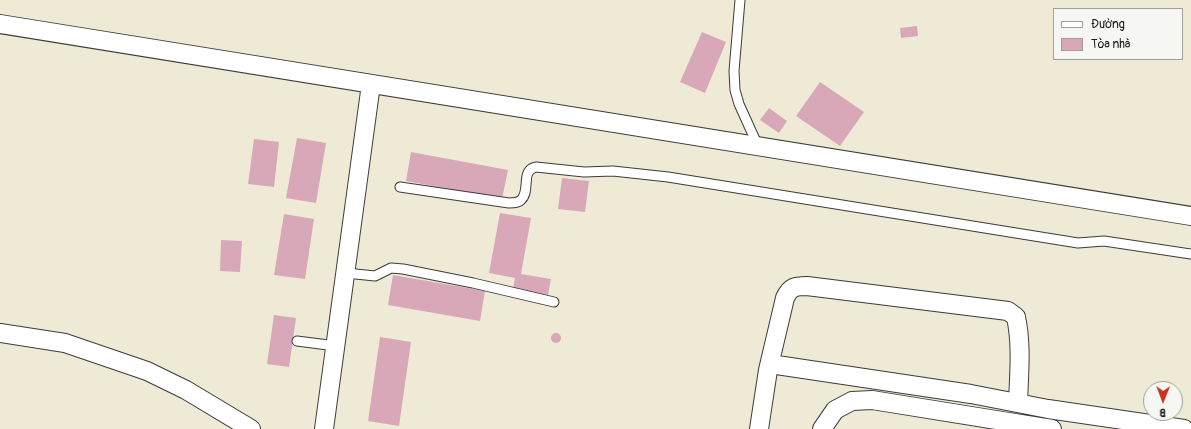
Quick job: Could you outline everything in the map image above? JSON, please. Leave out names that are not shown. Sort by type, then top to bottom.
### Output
[{"type":"street","points":[[0,24],[1191,216]]},
{"type":"street","points":[[324,429],[371,84]]},
{"type":"street","points":[[759,429],[770,364],[785,298],[788,291],[797,286],[1008,311],[1016,317],[1018,327],[1020,355],[1018,403]]},
{"type":"street","points":[[0,333],[65,343],[147,371],[186,390],[250,429]]},
{"type":"street","points":[[770,364],[971,394],[1048,409],[1184,429]]},
{"type":"street","points":[[822,429],[835,410],[852,401],[872,400],[1052,429]]},
{"type":"lane","points":[[740,0],[734,71],[735,90],[741,109],[758,146]]},
{"type":"lane","points":[[400,187],[517,203],[522,200],[524,196],[528,171],[531,168],[536,167],[584,172],[614,171],[676,178],[1078,244],[1104,241],[1191,254]]},
{"type":"lane","points":[[346,273],[375,276],[391,268],[403,269],[473,283],[554,302]]},
{"type":"lane","points":[[297,341],[336,346]]},
{"type":"building","points":[[917,26],[918,36],[901,38],[900,28]]},
{"type":"building","points":[[702,32],[726,42],[705,93],[680,82]]},
{"type":"building","points":[[820,82],[864,112],[840,146],[796,116]]},
{"type":"building","points":[[769,108],[787,121],[779,133],[760,120]]},
{"type":"building","points":[[297,138],[326,143],[316,203],[286,198]]},
{"type":"building","points":[[254,139],[279,142],[274,187],[248,184]]},
{"type":"building","points":[[411,152],[508,170],[502,199],[406,181]]},
{"type":"building","points":[[562,178],[589,181],[585,212],[558,209]]},
{"type":"building","points":[[500,213],[531,218],[521,274],[551,279],[548,295],[513,289],[515,278],[489,273]]},
{"type":"building","points":[[284,214],[314,219],[305,279],[274,275]]},
{"type":"building","points":[[221,240],[242,241],[240,272],[220,271]]},
{"type":"building","points":[[393,275],[485,291],[480,321],[388,305]]},
{"type":"building","points":[[274,315],[296,318],[289,367],[267,364]]},
{"type":"building","points":[[554,333],[558,333],[560,334],[560,342],[554,343],[551,340],[551,336]]},
{"type":"building","points":[[380,337],[411,342],[399,426],[368,421]]}]
